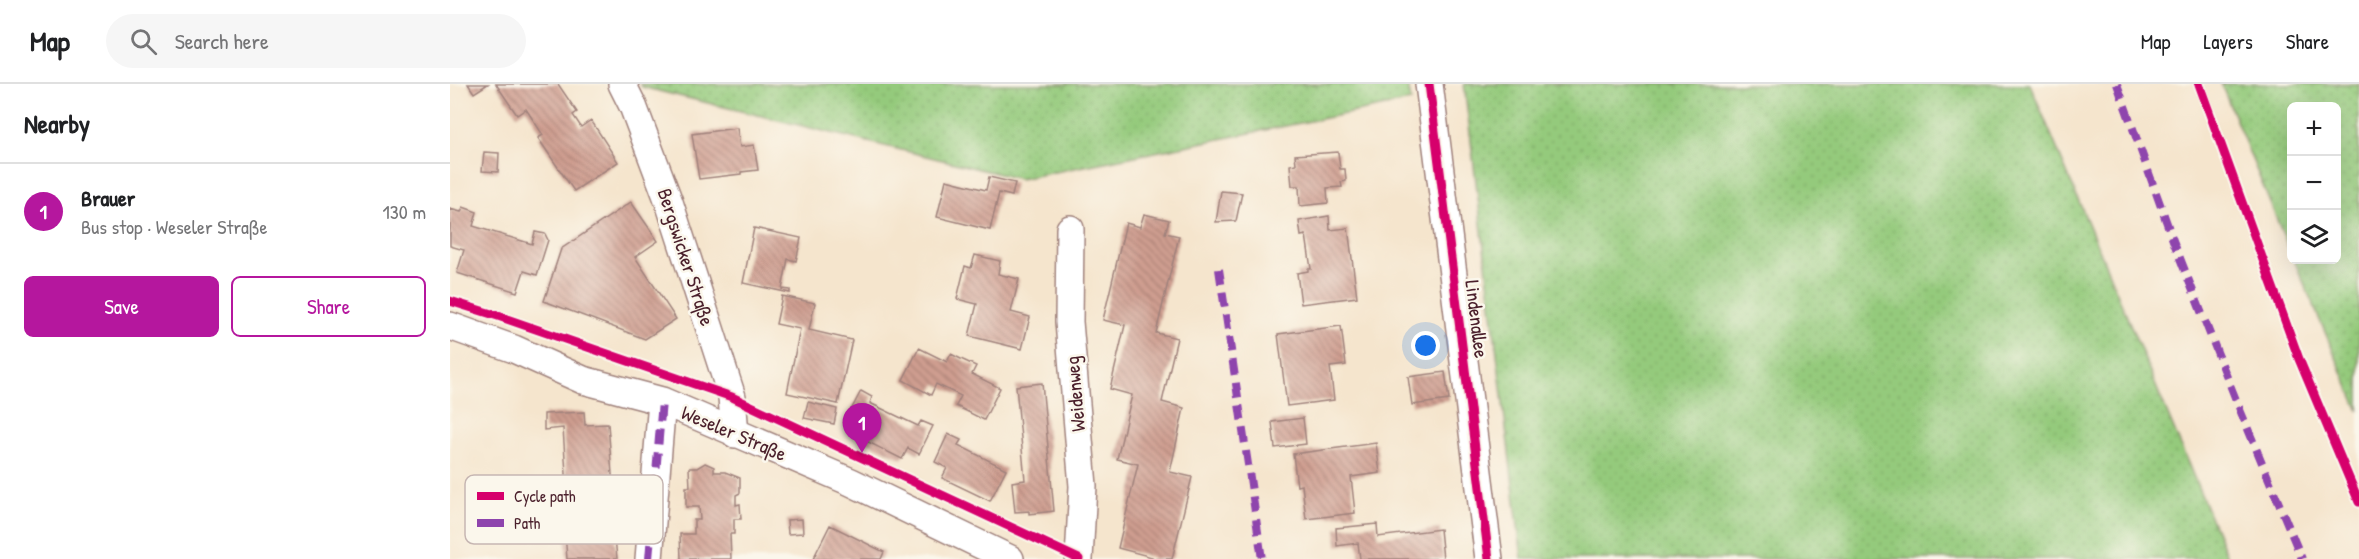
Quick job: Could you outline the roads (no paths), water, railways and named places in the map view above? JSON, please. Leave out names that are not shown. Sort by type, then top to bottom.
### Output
[{"type":"street","name":"Bergswicker Straße","points":[[622,84],[633,106],[672,213],[732,397],[735,434]]},
{"type":"street","name":"Lindenallee","points":[[1429,84],[1489,559]]},
{"type":"street","name":"Weidenweg","points":[[1070,229],[1069,322],[1083,486],[1079,559]]},
{"type":"street","name":"Weseler Straße","points":[[450,326],[514,349],[583,380],[662,401],[851,482],[1011,559]]},
{"type":"street","points":[[656,475],[662,401]]},
{"type":"street","points":[[649,559],[650,544]]},
{"type":"place","name":"Brauer","points":[[862,453]]}]
